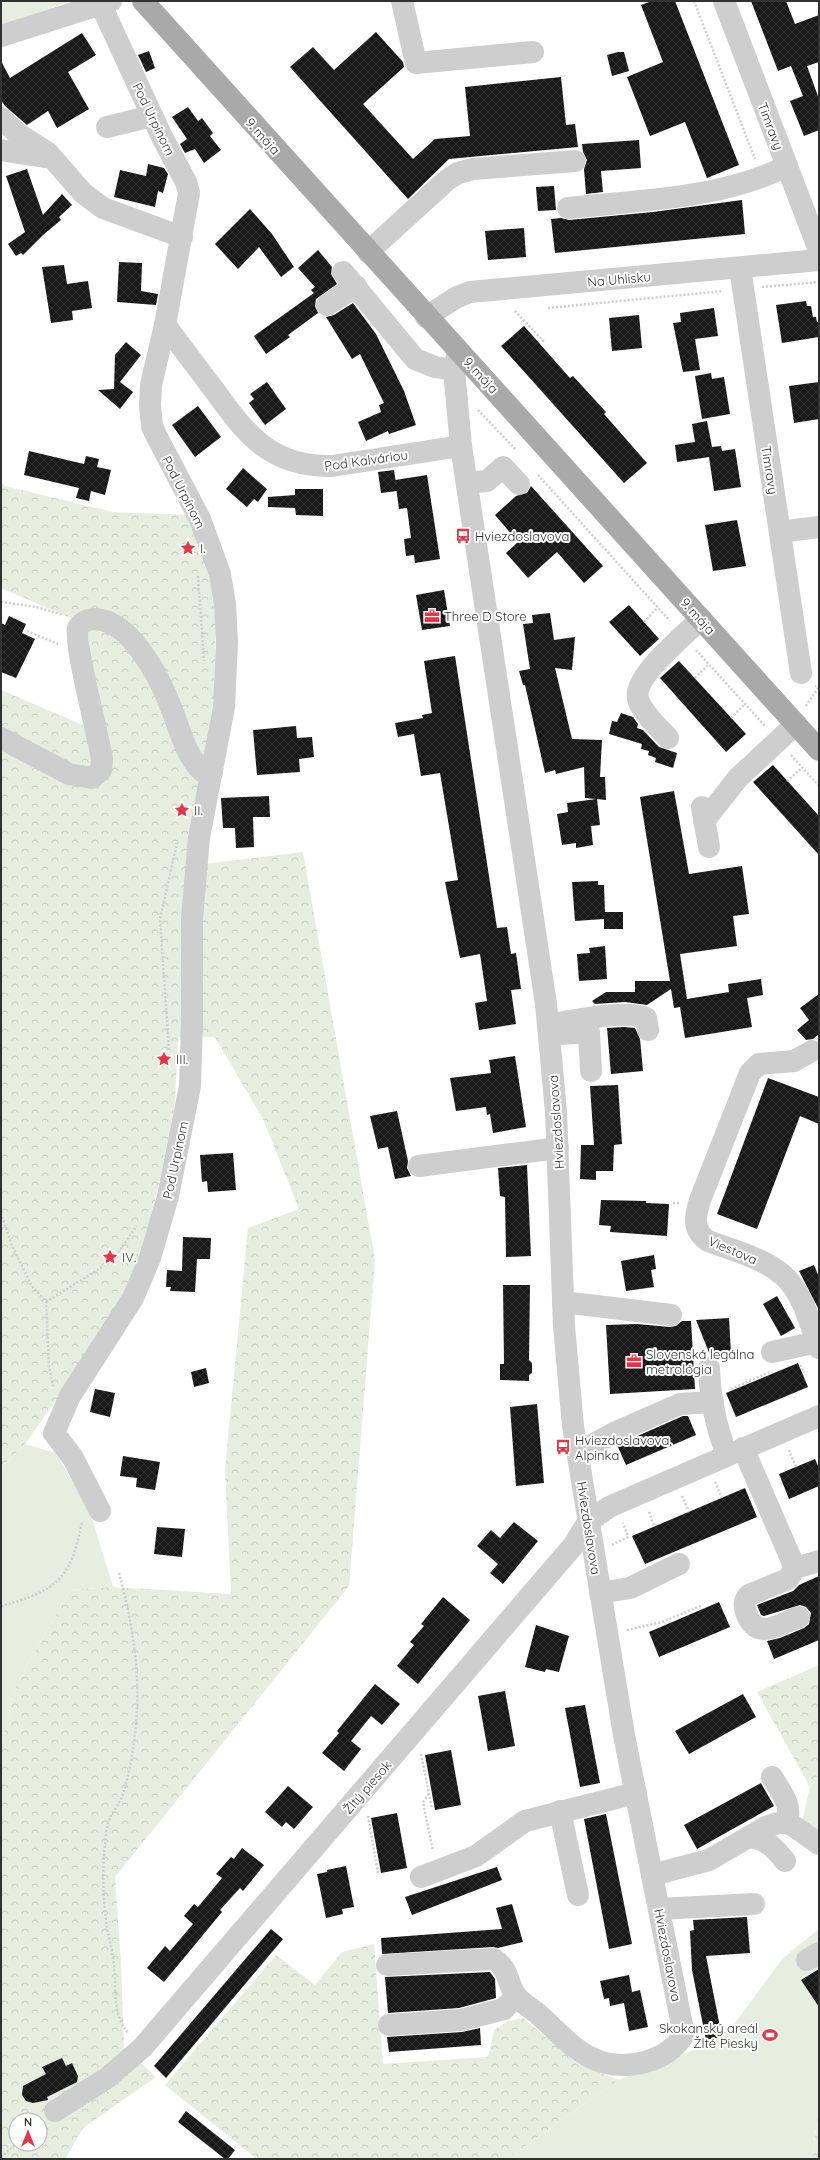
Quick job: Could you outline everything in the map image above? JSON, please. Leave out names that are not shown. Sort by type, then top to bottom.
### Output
[{"type":"main road","name":"9. mája","points":[[143,1],[426,317],[456,360],[701,619],[801,715],[819,750]]},
{"type":"street","points":[[402,1],[416,63],[533,52]]},
{"type":"street","name":"Timravy","points":[[724,1],[819,250]]},
{"type":"street","name":"Pod Urpínom","points":[[1,36],[106,3],[152,116],[186,182],[189,193],[182,237],[165,325],[151,385],[150,405],[152,426],[200,519],[224,589],[226,681],[224,707],[199,838],[192,918],[192,1021],[190,1086],[168,1196],[158,1237],[133,1298],[70,1396],[54,1433],[73,1458],[92,1514]]},
{"type":"street","points":[[107,127],[152,116]]},
{"type":"street","points":[[1,118],[16,133],[48,152],[83,193],[103,208],[182,237]]},
{"type":"street","points":[[1,150],[34,154],[56,161]]},
{"type":"street","points":[[368,252],[447,180],[458,172],[473,169],[575,161]]},
{"type":"street","points":[[568,208],[694,193],[763,178],[787,166]]},
{"type":"street","name":"Na Uhlisku","points":[[426,317],[457,297],[470,292],[819,260]]},
{"type":"street","name":"Timravy","points":[[740,268],[801,673]]},
{"type":"street","points":[[327,305],[350,279],[415,359],[435,367],[456,360]]},
{"type":"street","name":"Pod Kalváriou","points":[[165,325],[244,430],[264,448],[289,461],[314,467],[332,466],[461,446]]},
{"type":"street","name":"Hviezdoslavova","points":[[456,360],[461,446],[549,1030],[558,1148],[563,1302],[572,1418],[607,1634],[636,1793],[684,2035],[670,2052],[653,2060],[634,2064],[616,2065],[599,2062],[567,2043],[516,1996]]},
{"type":"street","points":[[467,483],[487,482],[503,467],[526,477]]},
{"type":"street","points":[[780,532],[819,527]]},
{"type":"street","points":[[1,738],[69,774],[92,778],[101,770],[102,759],[92,707],[79,653],[77,634],[83,623],[95,619],[106,621],[114,625],[133,640],[154,671],[170,703],[189,756],[203,772],[212,772]]},
{"type":"street","points":[[668,738],[642,708],[638,695],[639,688],[650,669],[701,619]]},
{"type":"street","points":[[709,848],[703,812],[778,741],[801,715]]},
{"type":"street","points":[[549,1030],[588,1018],[637,1014],[646,1018],[648,1030]]},
{"type":"street","points":[[549,1030],[588,1032],[590,1071]]},
{"type":"street","name":"Viestova","points":[[812,1051],[794,1061],[759,1064],[750,1073],[700,1200],[695,1222],[700,1233],[708,1241],[763,1263],[784,1275],[798,1294],[818,1345]]},
{"type":"street","points":[[419,1166],[558,1148]]},
{"type":"street","points":[[563,1302],[671,1316]]},
{"type":"street","points":[[775,1360],[818,1345]]},
{"type":"street","points":[[709,1368],[721,1396],[719,1435],[735,1452],[795,1568]]},
{"type":"street","points":[[577,1453],[616,1432],[680,1404],[721,1396]]},
{"type":"street","points":[[588,1522],[609,1507],[819,1416]]},
{"type":"street","name":"Žltý piesok","points":[[55,2111],[107,2078],[142,2048],[573,1546],[588,1522]]},
{"type":"street","points":[[799,1616],[764,1630],[757,1629],[751,1624],[744,1606],[749,1595],[788,1579],[795,1568],[819,1561]]},
{"type":"street","points":[[600,1593],[630,1588],[679,1564]]},
{"type":"street","points":[[772,1777],[788,1804],[789,1813],[787,1823]]},
{"type":"street","points":[[421,1877],[476,1856],[525,1821],[636,1793]]},
{"type":"street","points":[[560,1811],[578,1895]]},
{"type":"street","points":[[652,1875],[709,1860],[766,1827],[778,1823],[787,1823],[795,1826],[819,1844]]},
{"type":"street","points":[[750,1837],[762,1839],[771,1844],[785,1860]]},
{"type":"street","points":[[659,1909],[754,1904]]},
{"type":"street","points":[[387,1965],[494,1959],[502,1964],[507,1971],[516,1996],[504,2009],[461,2020],[388,2025]]},
{"type":"path","points":[[694,1],[763,178]]},
{"type":"path","points":[[759,288],[819,282]]},
{"type":"path","points":[[548,308],[724,291]]},
{"type":"path","points":[[515,311],[545,343]]},
{"type":"path","points":[[474,410],[479,410],[518,453]]},
{"type":"path","points":[[526,477],[658,607],[819,786]]},
{"type":"path","points":[[1,602],[37,607],[83,623]]},
{"type":"path","points":[[644,622],[658,607]]},
{"type":"path","points":[[27,630],[58,644]]},
{"type":"path","points":[[695,678],[709,664]]},
{"type":"path","points":[[801,715],[818,688]]},
{"type":"path","points":[[731,718],[745,704]]},
{"type":"path","points":[[787,781],[802,768]]},
{"type":"path","points":[[1,1213],[11,1243],[31,1285],[46,1302],[49,1366],[57,1403],[64,1408]]},
{"type":"path","points":[[46,1302],[112,1261]]},
{"type":"path","points":[[721,1396],[775,1360]]},
{"type":"path","points":[[798,1360],[804,1373]]},
{"type":"path","points":[[786,1444],[796,1467]]},
{"type":"path","points":[[719,1490],[722,1498]]},
{"type":"path","points":[[646,1505],[654,1526]]},
{"type":"path","points":[[686,1505],[688,1512]]},
{"type":"path","points":[[1,1606],[31,1597],[54,1586],[68,1570],[92,1514]]},
{"type":"path","points":[[609,1546],[628,1537],[620,1516]]},
{"type":"path","points":[[119,1573],[130,1614],[136,1673],[136,1722],[128,1778],[122,1797],[109,1820],[105,1846],[104,1891],[107,1927],[114,1954],[115,2000],[117,2014],[123,2028],[142,2048]]},
{"type":"path","points":[[607,1634],[662,1622],[703,1605]]},
{"type":"path","points":[[420,1749],[432,1809]]},
{"type":"path","points":[[429,1794],[424,1802],[434,1859],[442,1870]]},
{"type":"path","points":[[367,1811],[378,1873]]},
{"type":"green space","points":[[12,1],[71,1],[1,26],[1,5]]},
{"type":"green space","points":[[1,482],[5,486],[113,512],[192,515],[208,558],[216,617],[214,697],[187,866],[303,852],[375,1260],[349,1586],[115,1877],[121,1963],[124,2048],[156,2077],[83,2128],[65,2159],[1,2159],[1,1746],[16,1685],[70,1590],[113,1587],[231,1594],[225,1470],[248,1228],[299,1209],[263,1119],[215,1037],[178,1037],[175,1103],[159,1184],[143,1247],[125,1294],[71,1379],[25,1444],[1,1468],[1,690],[106,735],[78,621],[1,588]]},
{"type":"green space","points":[[25,1444],[56,1453],[90,1512],[113,1587],[70,1590],[16,1685],[1,1746],[1,1468]]},
{"type":"green space","points":[[819,1665],[819,1683],[794,1676]]},
{"type":"green space","points":[[794,1676],[819,1683],[819,1775],[810,1787],[757,1692]]},
{"type":"green space","points":[[819,1775],[819,1836],[802,1822],[810,1787]]},
{"type":"green space","name":"Skokanský areál Žlté Piesky","points":[[819,1929],[819,2107],[812,2159],[507,2159],[618,2080],[709,2044],[733,2026],[783,1958]]},
{"type":"green space","points":[[374,1944],[383,2064],[488,2057],[494,2030],[508,2021],[523,2018],[577,2063],[618,2080],[507,2159],[257,2159],[165,2085],[276,1955],[315,1985],[342,1952]]},
{"type":"green space","points":[[819,2107],[819,2159],[812,2159]]},
{"type":"building","points":[[652,1],[675,1],[739,165],[707,178],[685,122],[650,136],[627,77],[663,62],[641,5]]},
{"type":"building","points":[[751,1],[786,1],[795,24],[819,15],[819,62],[807,66],[819,99],[819,130],[804,136],[790,101],[803,96],[791,66],[778,71]]},
{"type":"building","points":[[376,32],[403,62],[404,67],[363,104],[413,159],[435,139],[470,136],[465,87],[561,77],[566,125],[575,124],[578,147],[449,159],[408,199],[290,67],[313,47],[334,70]]},
{"type":"building","points":[[82,33],[96,55],[68,72],[89,109],[57,128],[48,111],[27,125],[5,106],[1,100],[1,61],[10,78]]},
{"type":"building","points":[[149,51],[155,68],[146,72],[138,55]]},
{"type":"building","points":[[624,52],[629,71],[612,76],[607,55]]},
{"type":"building","points":[[188,107],[198,121],[202,118],[213,133],[210,136],[221,150],[204,163],[195,149],[185,153],[180,144],[187,139],[172,117]]},
{"type":"building","points":[[639,140],[641,168],[601,171],[603,192],[586,194],[584,169],[587,160],[583,152],[582,144]]},
{"type":"building","points":[[148,164],[164,168],[168,174],[163,193],[158,191],[155,207],[114,197],[120,170],[146,176]]},
{"type":"building","points":[[27,169],[43,215],[62,194],[72,205],[59,217],[61,220],[23,255],[21,253],[16,256],[8,244],[25,232],[6,176]]},
{"type":"building","points":[[554,186],[556,210],[538,211],[536,187]]},
{"type":"building","points":[[742,200],[745,234],[555,253],[551,219],[561,218],[569,220],[653,212]]},
{"type":"building","points":[[250,209],[272,234],[294,267],[281,277],[259,247],[238,269],[215,244]]},
{"type":"building","points":[[524,228],[526,257],[488,260],[485,231]]},
{"type":"building","points":[[318,250],[332,267],[331,274],[337,284],[316,299],[315,306],[318,313],[288,335],[290,337],[266,354],[254,336],[314,293],[311,290],[315,287],[298,268]]},
{"type":"building","points":[[119,262],[142,263],[141,291],[158,294],[156,305],[117,302]]},
{"type":"building","points":[[64,265],[67,284],[88,281],[92,308],[72,311],[73,320],[51,323],[42,267]]},
{"type":"building","points":[[806,301],[807,306],[811,306],[813,317],[816,317],[817,322],[819,322],[819,337],[782,343],[776,305]]},
{"type":"building","points":[[353,303],[376,334],[404,391],[416,425],[389,434],[388,431],[366,441],[358,422],[381,412],[379,405],[384,403],[360,354],[352,359],[326,317],[334,315]]},
{"type":"building","points":[[714,308],[718,336],[695,339],[700,370],[683,372],[673,323],[681,322],[680,313]]},
{"type":"building","points":[[639,315],[642,348],[612,351],[609,318]]},
{"type":"building","points":[[524,326],[570,378],[573,376],[606,412],[604,414],[647,463],[624,483],[501,346]]},
{"type":"building","points":[[126,342],[141,355],[120,382],[133,392],[120,409],[98,390],[114,389],[115,355]]},
{"type":"building","points":[[711,373],[712,379],[724,377],[730,414],[702,419],[695,376]]},
{"type":"building","points":[[267,382],[286,409],[265,425],[249,403],[254,399],[250,394]]},
{"type":"building","points":[[819,382],[819,419],[794,423],[789,386]]},
{"type":"building","points":[[198,406],[221,437],[195,457],[172,425]]},
{"type":"building","points":[[707,421],[712,447],[721,446],[722,451],[735,449],[741,487],[714,491],[709,457],[677,462],[675,445],[695,442],[692,424]]},
{"type":"building","points":[[29,451],[84,464],[86,456],[99,459],[97,467],[111,470],[105,495],[91,491],[89,501],[76,498],[79,488],[24,475]]},
{"type":"building","points":[[243,468],[267,489],[258,502],[254,499],[247,507],[226,489]]},
{"type":"building","points":[[394,470],[397,491],[381,493],[378,472]]},
{"type":"building","points":[[427,475],[440,559],[415,563],[414,555],[406,556],[404,539],[411,538],[407,508],[399,509],[395,480]]},
{"type":"building","points":[[531,486],[603,566],[584,583],[557,552],[528,578],[506,553],[518,542],[495,515],[516,496],[527,493]]},
{"type":"building","points":[[295,489],[323,489],[323,516],[296,515],[295,508],[268,507],[268,497],[295,495]]},
{"type":"building","points":[[737,520],[746,566],[713,571],[705,525]]},
{"type":"building","points":[[444,590],[450,626],[422,630],[416,595]]},
{"type":"building","points":[[629,605],[659,639],[640,656],[609,622]]},
{"type":"building","points":[[550,613],[554,640],[575,637],[572,670],[555,668],[572,739],[602,740],[600,777],[605,777],[606,800],[597,799],[600,825],[591,826],[593,845],[576,848],[576,843],[562,845],[557,814],[568,812],[567,803],[596,799],[585,798],[584,767],[556,774],[555,770],[545,773],[525,685],[523,685],[519,671],[530,669],[523,624],[533,623],[532,615]]},
{"type":"building","points":[[9,616],[26,624],[22,633],[35,639],[16,678],[1,672],[1,623],[5,625]]},
{"type":"building","points":[[455,656],[497,928],[507,927],[511,954],[516,953],[521,989],[511,990],[516,1024],[479,1030],[475,1003],[487,1001],[480,954],[460,958],[445,882],[458,880],[440,773],[421,776],[414,734],[398,737],[395,723],[423,718],[422,715],[432,713],[424,661]]},
{"type":"building","points":[[679,661],[746,734],[726,752],[660,678]]},
{"type":"building","points":[[621,713],[633,717],[638,724],[637,728],[643,730],[659,747],[677,753],[673,768],[655,762],[656,758],[648,755],[649,751],[641,749],[642,744],[609,734],[612,721],[617,722]]},
{"type":"building","points":[[296,726],[297,738],[312,737],[314,757],[299,759],[300,772],[257,775],[253,730]]},
{"type":"building","points":[[773,765],[819,816],[819,855],[753,782]]},
{"type":"building","points":[[674,791],[689,874],[742,866],[749,914],[733,916],[737,946],[680,954],[687,999],[729,992],[728,984],[761,979],[763,995],[747,998],[752,1027],[685,1038],[680,1007],[674,1008],[671,989],[647,1005],[625,1002],[595,1004],[592,1001],[606,992],[635,992],[635,981],[670,981],[640,797]]},
{"type":"building","points":[[269,796],[270,817],[253,817],[254,847],[236,848],[235,828],[223,828],[221,798]]},
{"type":"building","points":[[598,881],[598,885],[604,885],[605,912],[623,912],[623,929],[604,929],[604,919],[575,921],[572,882]]},
{"type":"building","points":[[605,946],[607,979],[579,981],[577,954],[590,953],[589,948]]},
{"type":"building","points":[[819,994],[819,1034],[813,1039],[806,1040],[797,1030],[809,1020],[800,1008]]},
{"type":"building","points":[[607,1028],[635,1028],[640,1039],[643,1071],[611,1074]]},
{"type":"building","points":[[515,1056],[526,1127],[493,1133],[490,1114],[487,1115],[486,1107],[456,1111],[450,1078],[491,1073],[489,1060]]},
{"type":"building","points":[[768,1078],[819,1097],[819,1124],[800,1116],[757,1229],[717,1214]]},
{"type":"building","points":[[618,1085],[622,1144],[614,1145],[613,1171],[596,1171],[596,1180],[580,1179],[581,1145],[594,1145],[590,1086]]},
{"type":"building","points":[[397,1111],[408,1161],[407,1168],[411,1176],[395,1179],[388,1147],[378,1149],[370,1116]]},
{"type":"building","points":[[233,1153],[236,1190],[208,1192],[207,1181],[202,1182],[200,1155]]},
{"type":"building","points":[[527,1165],[531,1256],[506,1257],[505,1197],[500,1196],[498,1168]]},
{"type":"building","points":[[601,1200],[646,1201],[646,1203],[669,1204],[667,1236],[610,1232],[611,1226],[599,1225]]},
{"type":"building","points":[[183,1237],[211,1238],[210,1259],[197,1259],[195,1292],[170,1291],[171,1287],[166,1287],[167,1270],[182,1271]]},
{"type":"building","points":[[654,1255],[656,1269],[651,1270],[654,1287],[626,1291],[621,1261]]},
{"type":"building","points":[[814,1265],[819,1277],[819,1310],[799,1271]]},
{"type":"building","points":[[503,1285],[530,1285],[529,1360],[532,1363],[532,1373],[529,1375],[529,1381],[500,1380],[500,1364],[504,1364]]},
{"type":"building","points":[[777,1296],[795,1328],[781,1336],[763,1304]]},
{"type":"building","points":[[729,1318],[731,1354],[710,1355],[696,1320]]},
{"type":"building","points":[[682,1321],[691,1321],[695,1389],[610,1394],[606,1325],[637,1324],[670,1327],[676,1326]]},
{"type":"building","points":[[798,1363],[808,1387],[736,1417],[726,1393]]},
{"type":"building","points":[[206,1368],[209,1383],[194,1387],[191,1372]]},
{"type":"building","points":[[95,1389],[115,1393],[110,1417],[90,1412]]},
{"type":"building","points":[[537,1404],[544,1483],[516,1486],[510,1407]]},
{"type":"building","points":[[683,1416],[688,1416],[696,1435],[626,1465],[617,1445]]},
{"type":"building","points":[[123,1456],[160,1462],[155,1490],[136,1487],[137,1478],[120,1476]]},
{"type":"building","points":[[815,1459],[819,1468],[819,1486],[789,1499],[779,1474]]},
{"type":"building","points":[[745,1488],[757,1517],[645,1564],[632,1536]]},
{"type":"building","points":[[514,1522],[538,1541],[503,1584],[490,1573],[498,1564],[477,1546],[491,1530],[500,1538]]},
{"type":"building","points":[[157,1527],[185,1529],[182,1557],[154,1554]]},
{"type":"building","points":[[819,1576],[819,1640],[774,1659],[767,1641],[780,1638],[804,1628],[809,1624],[811,1613],[806,1607],[800,1605],[764,1616],[761,1615],[757,1605],[793,1591],[799,1585]]},
{"type":"building","points":[[443,1597],[470,1620],[418,1684],[397,1666],[414,1645],[410,1642],[424,1626],[421,1624]]},
{"type":"building","points":[[719,1602],[730,1627],[659,1657],[649,1632]]},
{"type":"building","points":[[536,1625],[569,1636],[559,1672],[546,1669],[545,1672],[525,1667]]},
{"type":"building","points":[[375,1684],[400,1704],[382,1725],[371,1716],[351,1741],[361,1749],[344,1771],[322,1753],[339,1733],[337,1731]]},
{"type":"building","points":[[505,1691],[515,1746],[488,1751],[478,1696]]},
{"type":"building","points":[[743,1694],[756,1717],[689,1754],[675,1731]]},
{"type":"building","points":[[585,1705],[600,1783],[580,1787],[565,1708]]},
{"type":"building","points":[[451,1750],[461,1805],[435,1810],[425,1755]]},
{"type":"building","points":[[761,1783],[774,1806],[697,1849],[684,1825]]},
{"type":"building","points":[[288,1786],[313,1807],[294,1829],[286,1822],[282,1827],[265,1812]]},
{"type":"building","points":[[397,1813],[407,1868],[381,1873],[371,1818]]},
{"type":"building","points":[[606,1814],[632,1944],[609,1949],[584,1819]]},
{"type":"building","points":[[242,1848],[264,1865],[243,1891],[240,1888],[220,1910],[222,1912],[164,1982],[147,1968],[165,1946],[170,1951],[193,1924],[184,1916],[194,1904],[198,1907],[222,1878],[216,1874],[231,1857],[234,1859]]},
{"type":"building","points":[[346,1866],[354,1907],[342,1909],[343,1914],[326,1918],[317,1874]]},
{"type":"building","points":[[497,1867],[502,1880],[412,1915],[405,1897]]},
{"type":"building","points":[[512,1904],[523,1942],[498,1948],[493,1947],[382,1954],[381,1938],[502,1929],[496,1908]]},
{"type":"building","points":[[747,1917],[750,1953],[706,1956],[722,2037],[706,2040],[692,1970],[690,1931],[694,1930],[693,1920]]},
{"type":"building","points":[[271,1929],[283,1939],[166,2078],[154,2066]]},
{"type":"building","points":[[819,1969],[819,2007],[801,1980]]},
{"type":"building","points":[[490,1972],[495,1979],[496,1998],[459,2008],[388,2013],[385,1977]]},
{"type":"building","points":[[629,1975],[632,1992],[640,1990],[648,2027],[629,2031],[624,2003],[610,2006],[609,1998],[604,1999],[600,1981]]},
{"type":"building","points":[[480,2028],[481,2045],[389,2052],[387,2037],[462,2032]]},
{"type":"building","points":[[62,2058],[66,2066],[72,2063],[78,2076],[77,2082],[47,2097],[48,2100],[33,2103],[26,2101],[22,2095],[23,2086],[46,2074],[42,2067]]},
{"type":"building","points":[[186,2111],[235,2150],[228,2159],[225,2159],[178,2122]]},
{"type":"place","name":"Hviezdoslavova","points":[[463,536]]},
{"type":"place","name":"I.","points":[[188,548]]},
{"type":"place","name":"Three D Store","points":[[432,616]]},
{"type":"place","name":"II.","points":[[182,810]]},
{"type":"place","name":"III.","points":[[164,1059]]},
{"type":"place","name":"IV.","points":[[110,1257]]},
{"type":"place","name":"Slovenská legálna metrológia","points":[[634,1361]]},
{"type":"place","name":"Hviezdoslavova, Alpinka","points":[[563,1447]]},
{"type":"place","name":"Skokanský areál Žlté Piesky","points":[[770,2035]]}]
